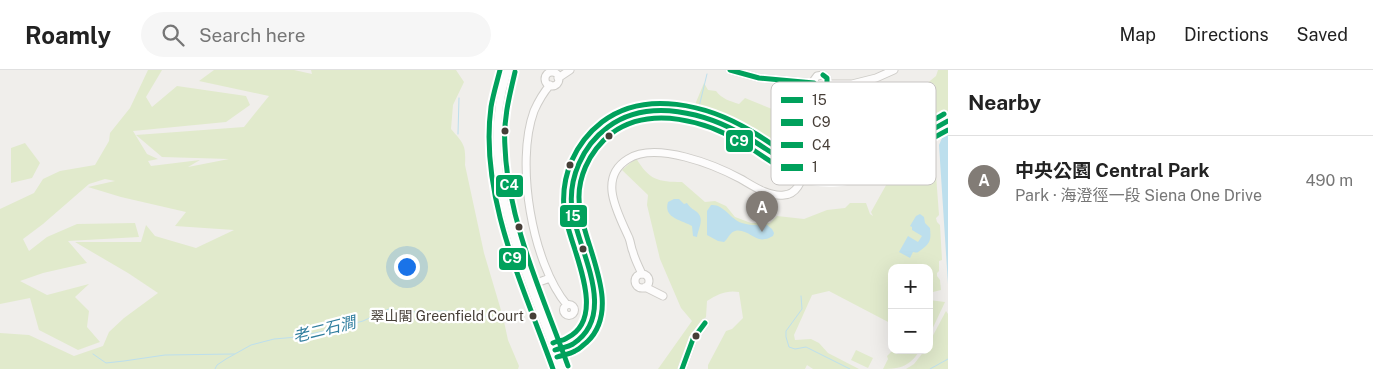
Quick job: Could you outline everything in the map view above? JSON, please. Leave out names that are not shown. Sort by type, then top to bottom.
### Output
[{"type":"street","points":[[508,70],[500,100],[497,131],[501,188],[506,212],[530,285],[561,369]]},
{"type":"street","points":[[568,305],[550,278],[539,250],[529,205],[527,173],[531,121],[538,102],[550,85],[556,84],[558,78],[570,70]]},
{"type":"street","points":[[730,70],[759,78],[803,82]]},
{"type":"street","points":[[860,82],[876,78],[894,70]]},
{"type":"street","points":[[550,85],[545,81],[545,76],[548,73],[554,72],[558,78]]},
{"type":"street","points":[[814,82],[817,76],[825,72]]},
{"type":"street","points":[[555,350],[574,343],[585,333],[593,318],[594,293],[573,218],[571,198],[578,166],[590,144],[610,126],[627,117],[646,112],[666,111],[692,115],[720,124],[747,137],[771,154]]},
{"type":"street","points":[[936,128],[948,121]]},
{"type":"street","points":[[663,296],[644,287],[638,287],[635,283],[636,277],[642,274],[632,251],[629,238],[618,215],[613,194],[613,179],[619,167],[630,158],[646,153],[656,153],[689,158],[721,169],[763,191],[778,196],[790,194],[799,185]]},
{"type":"street","points":[[530,285],[550,278]]},
{"type":"street","points":[[682,369],[693,339],[705,323]]},
{"type":"green space","points":[[148,70],[162,70],[146,97],[152,107],[177,86],[246,96],[250,105],[226,122],[133,131],[147,154],[158,159],[148,161],[151,166],[200,160],[188,167],[229,159],[162,157],[136,135],[244,127],[269,96],[199,81],[214,70],[294,70],[312,74],[311,70],[456,70],[464,82],[453,105],[451,129],[464,149],[465,165],[484,253],[508,340],[519,366],[518,369],[0,369],[0,333],[29,335],[74,356],[103,346],[109,332],[124,318],[158,293],[75,242],[141,242],[146,225],[155,236],[196,248],[234,230],[175,226],[186,212],[121,197],[88,187],[115,181],[105,179],[89,184],[23,239],[29,251],[47,237],[77,224],[135,223],[139,237],[68,241],[87,263],[43,273],[20,281],[47,295],[89,284],[75,297],[89,311],[87,327],[100,342],[78,350],[39,330],[30,298],[0,304],[0,209],[34,193],[43,179],[60,171],[95,165],[109,141],[110,133],[130,108]]},
{"type":"green space","points":[[938,70],[948,70],[948,116],[936,122],[936,82],[929,82],[936,76]]},
{"type":"green space","points":[[704,83],[708,90],[716,91],[729,101],[739,104],[745,98],[771,109],[771,147],[741,125],[694,107]]},
{"type":"green space","points":[[25,143],[40,163],[32,178],[11,183],[11,148]]},
{"type":"green space","points":[[636,158],[645,171],[655,178],[682,182],[705,202],[715,201],[726,206],[735,217],[751,223],[770,223],[777,216],[804,219],[827,210],[845,208],[850,203],[866,203],[870,214],[873,216],[871,212],[886,185],[936,185],[936,175],[939,215],[936,218],[940,225],[942,260],[939,261],[937,276],[940,280],[941,290],[933,292],[933,264],[888,264],[888,322],[829,291],[812,295],[794,335],[795,340],[811,339],[819,343],[828,353],[859,369],[813,369],[807,365],[805,369],[708,369],[708,365],[726,331],[732,329],[743,318],[739,292],[723,293],[707,301],[706,317],[697,327],[679,369],[658,369],[692,321],[681,308],[660,259],[647,205],[648,195],[622,170]]},
{"type":"green space","points":[[933,300],[945,302],[933,328]]},
{"type":"green space","points":[[946,311],[948,314],[948,369],[906,369],[914,364],[922,354],[933,354],[933,335]]},
{"type":"green space","points":[[856,350],[873,358],[868,368],[851,360]]},
{"type":"green space","points":[[889,354],[917,354],[913,360],[904,366],[883,369],[888,359],[887,356]]},
{"type":"water","points":[[948,135],[948,284],[939,145],[942,138]]},
{"type":"water","points":[[679,199],[684,204],[687,203],[701,218],[697,237],[693,236],[692,226],[674,218],[668,212],[668,202]]},
{"type":"water","points":[[711,205],[720,207],[742,223],[767,225],[772,229],[773,236],[767,239],[758,239],[743,231],[735,231],[724,242],[718,241],[707,235],[707,211]]},
{"type":"water","points":[[920,214],[924,217],[925,223],[930,228],[929,243],[917,252],[913,252],[910,258],[899,252],[908,236],[918,242],[922,236],[912,230],[910,226],[916,216]]},
{"type":"waterway","points":[[698,111],[707,74]]},
{"type":"waterway","points":[[458,134],[459,98]]},
{"type":"waterway","points":[[801,296],[802,309],[786,331],[789,347],[795,349],[806,347],[850,369]]},
{"type":"waterway","name":"老二石澗","points":[[215,369],[217,365],[251,345],[337,328],[363,321],[389,309],[405,312],[445,311],[498,318]]},
{"type":"waterway","points":[[93,354],[106,363],[165,355],[234,354]]},
{"type":"waterway","points":[[930,369],[948,359]]},
{"type":"transit line","name":"C9","points":[[500,70],[491,107],[489,140],[498,208],[517,274],[553,369]]},
{"type":"transit line","name":"15","points":[[730,70],[759,78],[803,82]]},
{"type":"transit line","name":"C4","points":[[515,72],[505,128],[508,175],[513,203],[528,259],[568,366]]},
{"type":"transit line","name":"15","points":[[823,75],[827,78],[827,82]]},
{"type":"transit line","name":"C4","points":[[553,343],[565,339],[580,328],[586,313],[583,278],[567,223],[564,196],[565,184],[572,161],[577,150],[592,130],[619,112],[637,106],[657,103],[676,104],[716,114],[751,131],[771,144]]},
{"type":"transit line","name":"15","points":[[555,350],[573,344],[586,331],[593,316],[592,281],[576,226],[571,198],[572,187],[579,164],[584,153],[599,135],[608,127],[624,118],[641,113],[659,111],[678,112],[696,115],[731,128],[771,152]]},
{"type":"transit line","name":"C4","points":[[936,119],[944,114]]},
{"type":"transit line","name":"C9","points":[[557,357],[571,353],[587,342],[597,328],[602,312],[599,277],[583,225],[579,198],[582,177],[590,157],[604,140],[627,124],[661,118],[679,119],[696,123],[729,136],[771,162]]},
{"type":"transit line","name":"15","points":[[936,128],[948,121]]},
{"type":"transit line","name":"C9","points":[[936,137],[948,130]]},
{"type":"transit line","name":"1","points":[[682,369],[693,339],[705,323]]},
{"type":"place","name":"中央公園 Central Park","points":[[762,232]]},
{"type":"place","name":"翠山閣 Greenfield Court","points":[[533,316]]}]
